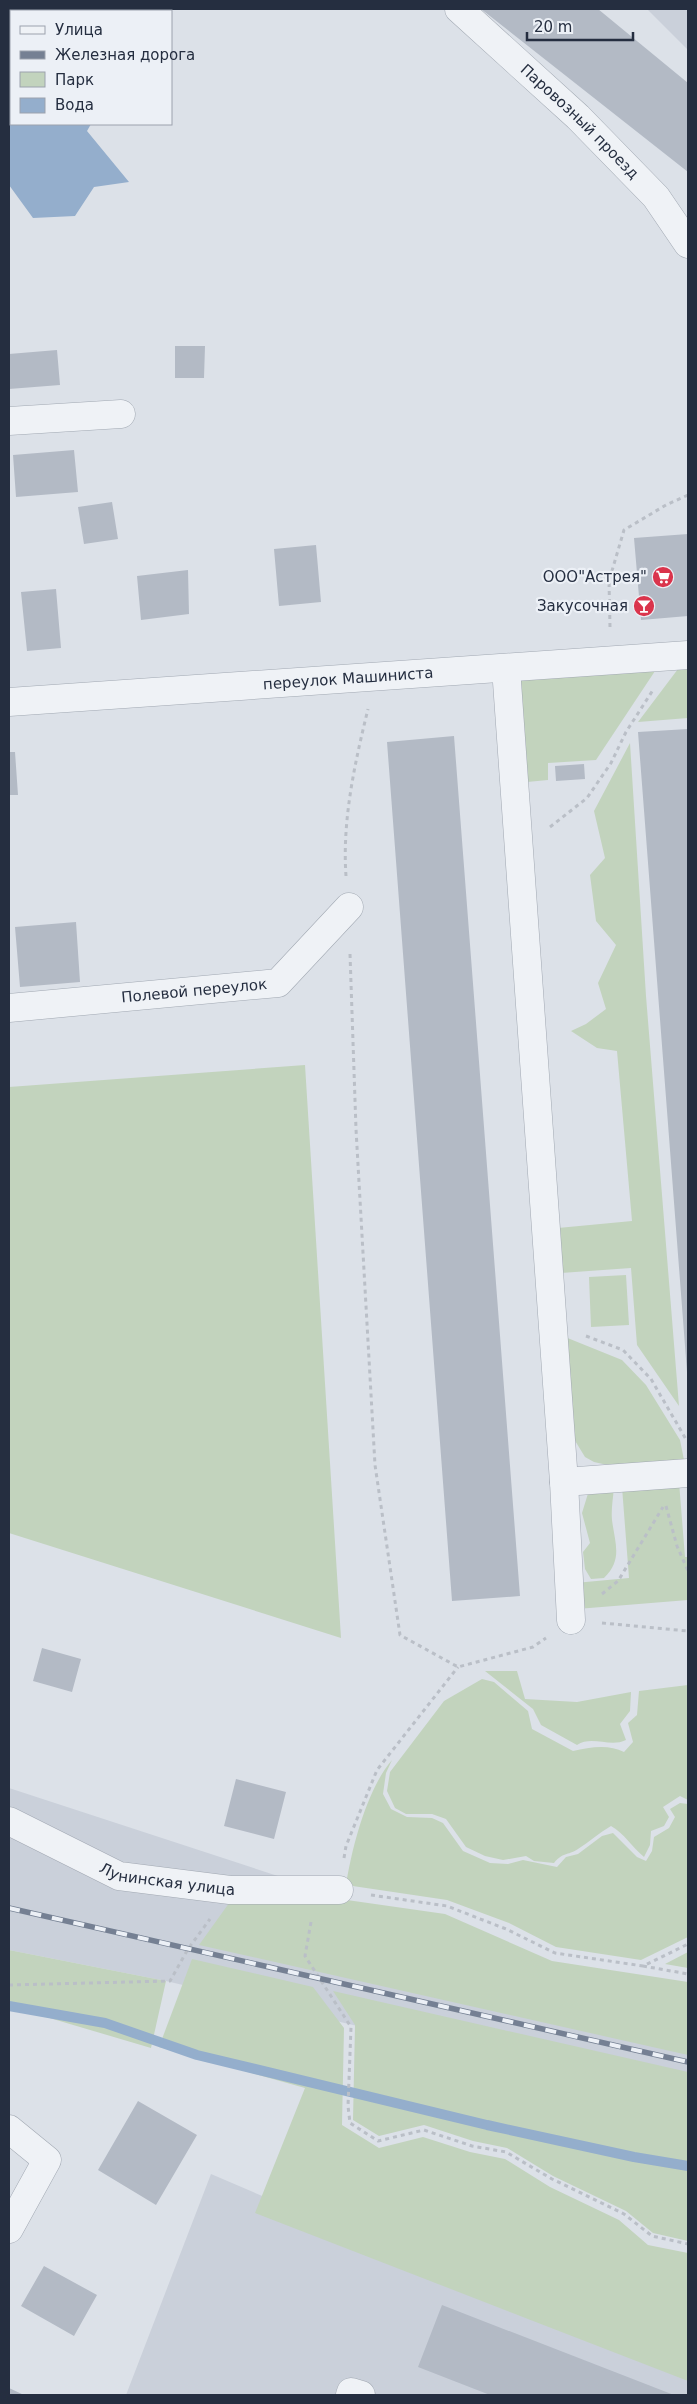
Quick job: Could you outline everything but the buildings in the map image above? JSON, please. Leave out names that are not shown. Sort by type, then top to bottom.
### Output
[{"type":"street","name":"Паровозный проезд","points":[[459,9],[585,123],[656,197],[688,244]]},
{"type":"street","points":[[9,420],[121,414]]},
{"type":"street","name":"переулок Машиниста","points":[[9,702],[683,655]]},
{"type":"street","points":[[506,668],[564,1482],[572,1620]]},
{"type":"street","name":"Полевой переулок","points":[[9,1008],[278,983],[349,907]]},
{"type":"street","points":[[564,1482],[688,1472]]},
{"type":"street","name":"Лунинская улица","points":[[9,1820],[119,1876],[230,1890],[328,1890]]},
{"type":"street","points":[[9,2129],[47,2160],[9,2229]]},
{"type":"street","points":[[350,2395],[352,2392],[361,2395]]},
{"type":"path","points":[[611,661],[609,581],[624,530],[666,505],[688,496]]},
{"type":"path","points":[[519,854],[559,819],[587,798],[611,763],[626,732],[643,705],[683,655]]},
{"type":"path","points":[[376,677],[355,763],[345,855],[349,907],[357,1139],[376,1465],[400,1635],[458,1667]]},
{"type":"path","points":[[552,1324],[623,1350],[651,1379],[688,1444]]},
{"type":"path","points":[[688,1571],[677,1546],[665,1503],[618,1581],[572,1620],[533,1647],[458,1667],[377,1770],[328,1890],[305,1956],[350,2027],[348,2106],[350,2123],[378,2141],[424,2130],[472,2146],[506,2152],[552,2179],[624,2214],[652,2236],[688,2244]]},
{"type":"path","points":[[572,1620],[688,1631]]},
{"type":"path","points":[[9,1985],[170,1981],[188,1949],[230,1890]]},
{"type":"path","points":[[328,1890],[446,1906],[506,1929],[555,1953],[688,1974]]},
{"type":"path","points":[[643,1966],[688,1944]]},
{"type":"shaded area","points":[[647,9],[688,9],[688,50]]},
{"type":"shaded area","points":[[9,1788],[287,1879],[688,2024],[688,2100],[417,2040],[166,1981],[9,1950]]},
{"type":"shaded area","points":[[211,2174],[688,2379],[688,2395],[126,2395]]},
{"type":"green space","points":[[659,665],[596,760],[548,763],[548,780],[527,782],[518,675]]},
{"type":"green space","points":[[681,665],[688,665],[688,718],[638,722]]},
{"type":"green space","points":[[630,743],[646,996],[679,1406],[637,1345],[631,1268],[561,1273],[558,1228],[632,1221],[617,1051],[597,1048],[571,1031],[586,1024],[606,1009],[598,983],[616,945],[596,921],[590,875],[605,858],[594,811]]},
{"type":"green space","points":[[305,1065],[341,1638],[9,1533],[9,1087]]},
{"type":"green space","points":[[626,1275],[629,1325],[591,1327],[589,1277]]},
{"type":"green space","points":[[565,1337],[622,1360],[646,1385],[680,1440],[684,1460],[612,1466],[594,1462],[585,1457],[574,1439]]},
{"type":"green space","points":[[679,1482],[685,1557],[688,1557],[688,1600],[577,1609],[575,1583],[629,1578],[622,1487]]},
{"type":"green space","points":[[590,1487],[614,1488],[612,1516],[616,1558],[610,1571],[604,1578],[591,1579],[585,1569],[583,1552],[590,1543],[582,1513]]},
{"type":"green space","points":[[485,1671],[517,1671],[525,1699],[577,1702],[631,1692],[630,1711],[620,1724],[626,1740],[614,1743],[589,1741],[577,1745],[541,1725],[533,1709]]},
{"type":"green space","points":[[482,1679],[494,1682],[528,1711],[532,1729],[573,1751],[593,1747],[606,1747],[624,1752],[633,1742],[628,1723],[637,1715],[639,1691],[688,1685],[688,1800],[680,1796],[663,1807],[669,1817],[664,1826],[651,1831],[650,1845],[644,1857],[620,1832],[611,1826],[578,1849],[560,1857],[554,1863],[534,1861],[526,1856],[503,1860],[485,1856],[466,1847],[446,1819],[432,1814],[406,1814],[395,1808],[387,1791],[390,1772],[444,1701]]},
{"type":"green space","points":[[392,1760],[386,1773],[383,1794],[391,1809],[407,1817],[432,1818],[443,1823],[463,1851],[490,1863],[508,1864],[523,1860],[557,1867],[566,1857],[578,1854],[602,1836],[613,1833],[637,1857],[646,1861],[652,1851],[654,1837],[669,1828],[675,1817],[670,1809],[680,1803],[688,1804],[688,1937],[641,1960],[556,1947],[509,1923],[447,1900],[346,1885],[352,1854],[368,1802],[383,1772]]},
{"type":"green space","points":[[232,1899],[340,1899],[445,1914],[552,1961],[688,1982],[688,2055],[199,1945]]},
{"type":"green space","points":[[9,1950],[166,1981],[151,2048],[9,2006]]},
{"type":"green space","points":[[688,1952],[688,1968],[665,1964]]},
{"type":"green space","points":[[192,1959],[313,1987],[344,2028],[342,2125],[379,2148],[423,2137],[470,2152],[505,2159],[550,2187],[619,2220],[648,2245],[688,2253],[688,2381],[255,2213],[305,2088],[159,2047]]},
{"type":"green space","points":[[333,1991],[688,2072],[688,2241],[653,2233],[626,2211],[553,2176],[507,2148],[473,2141],[424,2125],[379,2136],[353,2120],[355,2025]]},
{"type":"water","points":[[9,78],[10,125],[90,125],[87,131],[129,182],[94,187],[75,216],[33,218],[9,185]]},
{"type":"waterway","points":[[9,2006],[105,2023],[197,2055],[487,2125],[634,2157],[688,2166]]},
{"type":"railway","points":[[9,1908],[688,2062]]},
{"type":"place","name":"ООО\"Астрея\"","points":[[663,577]]},
{"type":"place","name":"Закусочная","points":[[644,606]]}]
